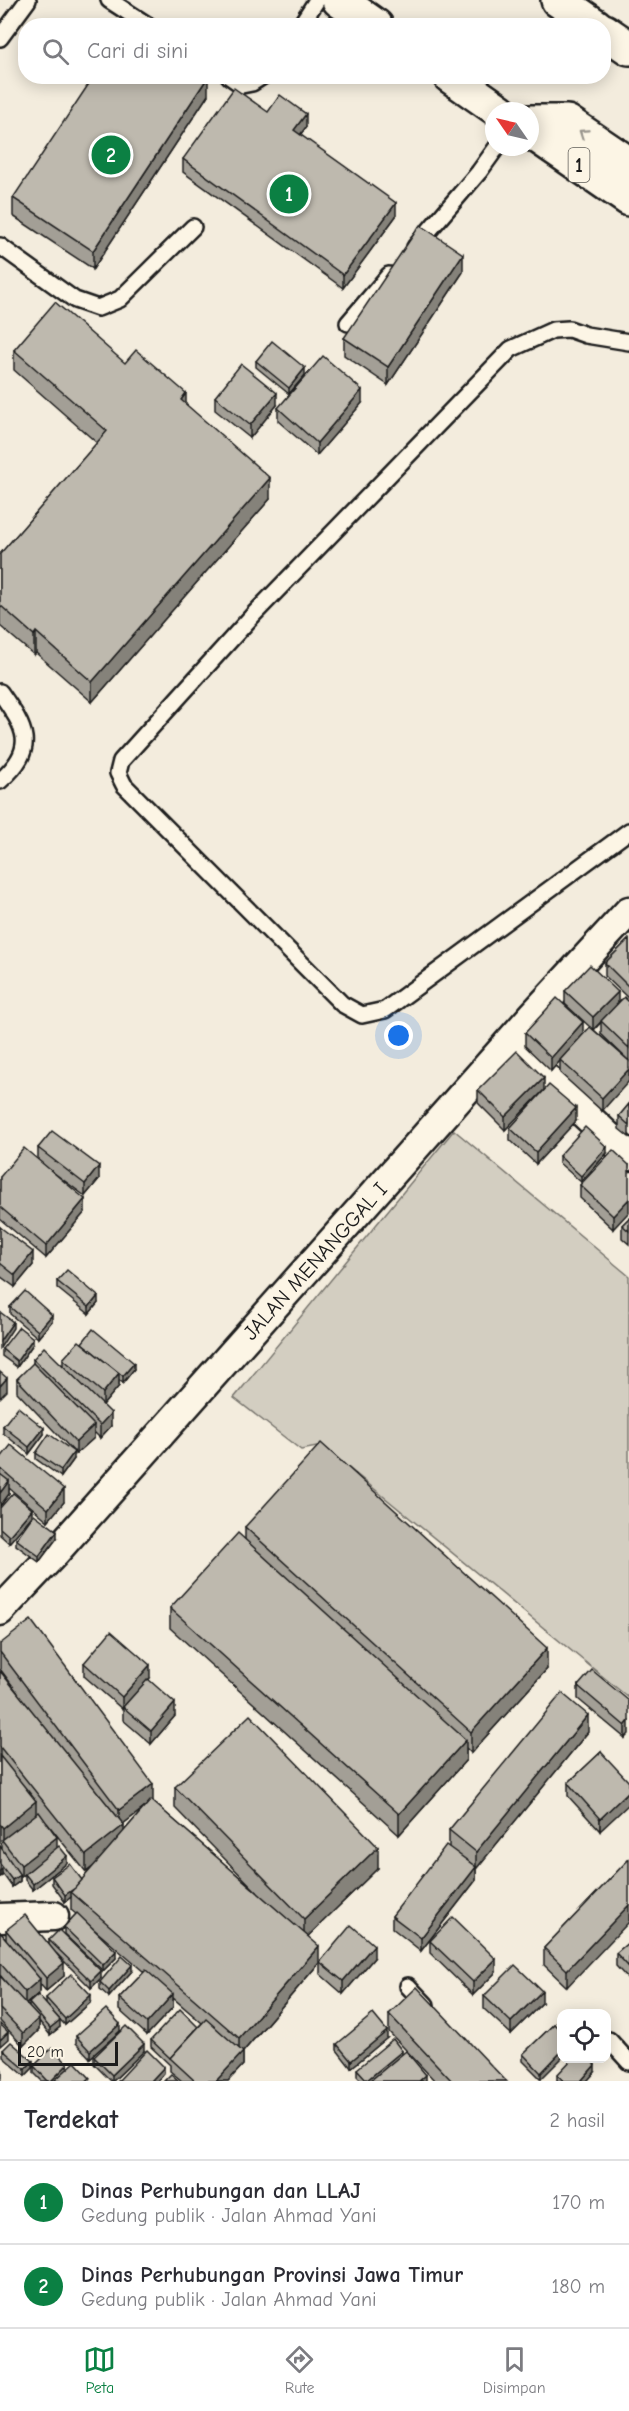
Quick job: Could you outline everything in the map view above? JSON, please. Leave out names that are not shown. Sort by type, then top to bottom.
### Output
[{"type":"highway","points":[[339,0],[365,18]]},
{"type":"highway","points":[[558,0],[584,18]]},
{"type":"highway","points":[[611,36],[629,48]]},
{"type":"highway","points":[[461,84],[487,102]]},
{"type":"highway","points":[[539,122],[567,122],[629,164]]},
{"type":"highway","name":"1","points":[[539,137],[629,199]]},
{"type":"street","name":"JALAN MENANGGAL I","points":[[0,1611],[61,1546],[629,911]]},
{"type":"street","points":[[509,1043],[613,1122],[629,1156]]},
{"type":"street","points":[[0,1918],[54,1916]]},
{"type":"lane","points":[[0,38],[28,0]]},
{"type":"lane","points":[[109,0],[137,18]]},
{"type":"lane","points":[[305,18],[317,0]]},
{"type":"lane","points":[[348,323],[491,156]]},
{"type":"lane","points":[[0,246],[75,300],[98,308],[120,299],[193,227]]},
{"type":"lane","points":[[629,342],[586,335],[569,329],[554,330],[511,349],[254,614],[121,761],[118,773],[124,785],[342,1004],[362,1015],[385,1010],[629,831]]},
{"type":"lane","points":[[0,692],[21,722],[25,742],[16,767],[0,781]]},
{"type":"lane","points":[[408,1986],[433,2012]]},
{"type":"lane","points":[[611,2042],[629,2062]]},
{"type":"shaded area","points":[[454,1130],[629,1276],[629,1698],[322,1446],[301,1450],[234,1398]]},
{"type":"building","points":[[89,84],[203,84],[93,251],[13,198]]},
{"type":"building","points":[[234,88],[268,112],[280,95],[306,114],[294,130],[396,203],[343,275],[183,159]]},
{"type":"building","points":[[420,225],[463,254],[388,367],[344,338]]},
{"type":"building","points":[[55,302],[125,363],[136,350],[186,393],[181,400],[270,478],[92,682],[36,632],[34,635],[0,605],[0,554],[107,431],[14,350]]},
{"type":"building","points":[[272,341],[305,368],[289,388],[256,361]]},
{"type":"building","points":[[323,356],[362,390],[317,443],[278,408]]},
{"type":"building","points":[[241,364],[277,393],[250,425],[215,397]]},
{"type":"building","points":[[629,939],[629,987],[605,963]]},
{"type":"building","points":[[590,965],[618,992],[593,1017],[565,991]]},
{"type":"building","points":[[624,997],[629,1002],[629,1048],[601,1021]]},
{"type":"building","points":[[557,998],[583,1022],[551,1058],[525,1033]]},
{"type":"building","points":[[590,1027],[629,1061],[629,1069],[602,1098],[560,1060]]},
{"type":"building","points":[[517,1051],[544,1078],[505,1117],[478,1090]]},
{"type":"building","points":[[549,1085],[576,1108],[536,1152],[510,1128]]},
{"type":"building","points":[[629,1104],[629,1125],[619,1116]]},
{"type":"building","points":[[585,1127],[607,1147],[581,1176],[559,1156]]},
{"type":"building","points":[[52,1131],[99,1166],[85,1184],[38,1148]]},
{"type":"building","points":[[24,1148],[85,1199],[46,1246],[0,1207],[0,1177]]},
{"type":"building","points":[[613,1150],[629,1165],[629,1199],[613,1216],[580,1185]]},
{"type":"building","points":[[629,1218],[629,1231],[622,1225]]},
{"type":"building","points":[[0,1227],[33,1252],[15,1275],[0,1263]]},
{"type":"building","points":[[67,1270],[98,1296],[89,1307],[57,1281]]},
{"type":"building","points":[[25,1291],[52,1315],[38,1331],[10,1307]]},
{"type":"building","points":[[0,1312],[13,1322],[0,1341]]},
{"type":"building","points":[[19,1327],[33,1338],[17,1361],[2,1349]]},
{"type":"building","points":[[93,1329],[134,1363],[123,1376],[82,1343]]},
{"type":"building","points":[[79,1341],[119,1373],[103,1393],[63,1359]]},
{"type":"building","points":[[44,1347],[111,1413],[100,1425],[33,1359]]},
{"type":"building","points":[[33,1363],[94,1425],[76,1442],[17,1379]]},
{"type":"building","points":[[0,1372],[7,1378],[0,1386]]},
{"type":"building","points":[[18,1407],[44,1428],[29,1447],[3,1426]]},
{"type":"building","points":[[49,1434],[74,1452],[61,1470],[36,1453]]},
{"type":"building","points":[[321,1443],[547,1648],[471,1732],[245,1527]]},
{"type":"building","points":[[11,1445],[64,1489],[48,1509],[0,1468],[0,1459]]},
{"type":"building","points":[[0,1474],[9,1481],[0,1493]]},
{"type":"building","points":[[13,1493],[32,1509],[9,1536],[0,1528],[0,1508]]},
{"type":"building","points":[[34,1514],[57,1531],[39,1556],[16,1539]]},
{"type":"building","points":[[238,1533],[466,1740],[399,1814],[170,1608]]},
{"type":"building","points":[[31,1620],[153,1784],[119,1810],[0,1652],[0,1644]]},
{"type":"building","points":[[111,1631],[150,1665],[122,1697],[84,1663]]},
{"type":"building","points":[[592,1670],[629,1701],[629,1721],[625,1726],[578,1686]]},
{"type":"building","points":[[0,1671],[124,1825],[86,1855],[0,1747]]},
{"type":"building","points":[[148,1679],[175,1703],[151,1731],[123,1707]]},
{"type":"building","points":[[562,1693],[588,1715],[476,1852],[449,1830]]},
{"type":"building","points":[[250,1715],[378,1847],[304,1919],[175,1787]]},
{"type":"building","points":[[601,1752],[629,1782],[629,1791],[600,1819],[568,1783]]},
{"type":"building","points":[[0,1756],[36,1801],[3,1828],[0,1824]]},
{"type":"building","points":[[151,1800],[319,1946],[239,2038],[71,1892]]},
{"type":"building","points":[[39,1812],[57,1837],[21,1865],[2,1840]]},
{"type":"building","points":[[446,1845],[476,1867],[421,1938],[392,1916]]},
{"type":"building","points":[[0,1846],[20,1875],[12,1880],[0,1864]]},
{"type":"building","points":[[59,1846],[67,1856],[33,1884],[25,1874]]},
{"type":"building","points":[[629,1859],[629,1905],[567,1970],[544,1948]]},
{"type":"building","points":[[70,1864],[82,1880],[65,1895],[52,1877]]},
{"type":"building","points":[[77,1913],[116,1951],[103,1965],[64,1927]]},
{"type":"building","points":[[25,1915],[64,1963],[46,1978],[6,1930]]},
{"type":"building","points":[[453,1917],[496,1959],[473,1982],[430,1941]]},
{"type":"building","points":[[351,1925],[374,1945],[343,1981],[320,1962]]},
{"type":"building","points":[[59,1930],[101,1971],[91,1981],[49,1940]]},
{"type":"building","points":[[0,1932],[40,1979],[25,1992],[0,1963]]},
{"type":"building","points":[[629,1942],[629,1967],[616,1953]]},
{"type":"building","points":[[122,1956],[132,1965],[109,1991],[100,1982]]},
{"type":"building","points":[[515,1965],[542,1991],[511,2022],[484,1996]]},
{"type":"building","points":[[146,1970],[173,1994],[147,2023],[119,1998]]},
{"type":"building","points":[[71,1974],[91,1995],[65,2019],[46,1998]]},
{"type":"building","points":[[0,1976],[39,2018],[23,2033],[0,2009]]},
{"type":"building","points":[[417,1987],[506,2081],[452,2081],[389,2014]]},
{"type":"building","points":[[38,1995],[60,2020],[50,2028],[29,2003]]},
{"type":"building","points":[[106,2009],[120,2024],[90,2051],[76,2036]]},
{"type":"building","points":[[180,2009],[198,2027],[170,2058],[151,2040]]},
{"type":"building","points":[[373,2014],[387,2031],[351,2061],[337,2044]]},
{"type":"building","points":[[206,2019],[243,2052],[216,2081],[195,2081],[170,2058]]},
{"type":"building","points":[[0,2024],[8,2032],[0,2040]]},
{"type":"building","points":[[554,2024],[557,2027],[557,2056],[541,2073],[523,2054]]},
{"type":"building","points":[[126,2026],[144,2044],[112,2075],[94,2057]]},
{"type":"building","points":[[393,2039],[402,2051],[367,2080],[357,2069]]},
{"type":"building","points":[[11,2042],[33,2061],[25,2069],[3,2050]]},
{"type":"building","points":[[52,2048],[68,2064],[51,2081],[48,2081],[34,2066]]},
{"type":"building","points":[[147,2050],[164,2067],[151,2081],[118,2081]]},
{"type":"building","points":[[406,2051],[426,2075],[419,2081],[370,2081]]},
{"type":"building","points":[[75,2062],[90,2078],[86,2081],[54,2081]]},
{"type":"building","points":[[568,2063],[593,2063],[595,2065],[581,2081],[564,2081],[557,2075]]},
{"type":"building","points":[[171,2074],[179,2081],[164,2081]]},
{"type":"place","name":"Dinas Perhubungan Provinsi Jawa Timur","points":[[111,155]]},
{"type":"place","name":"Dinas Perhubungan dan LLAJ","points":[[289,194]]}]
